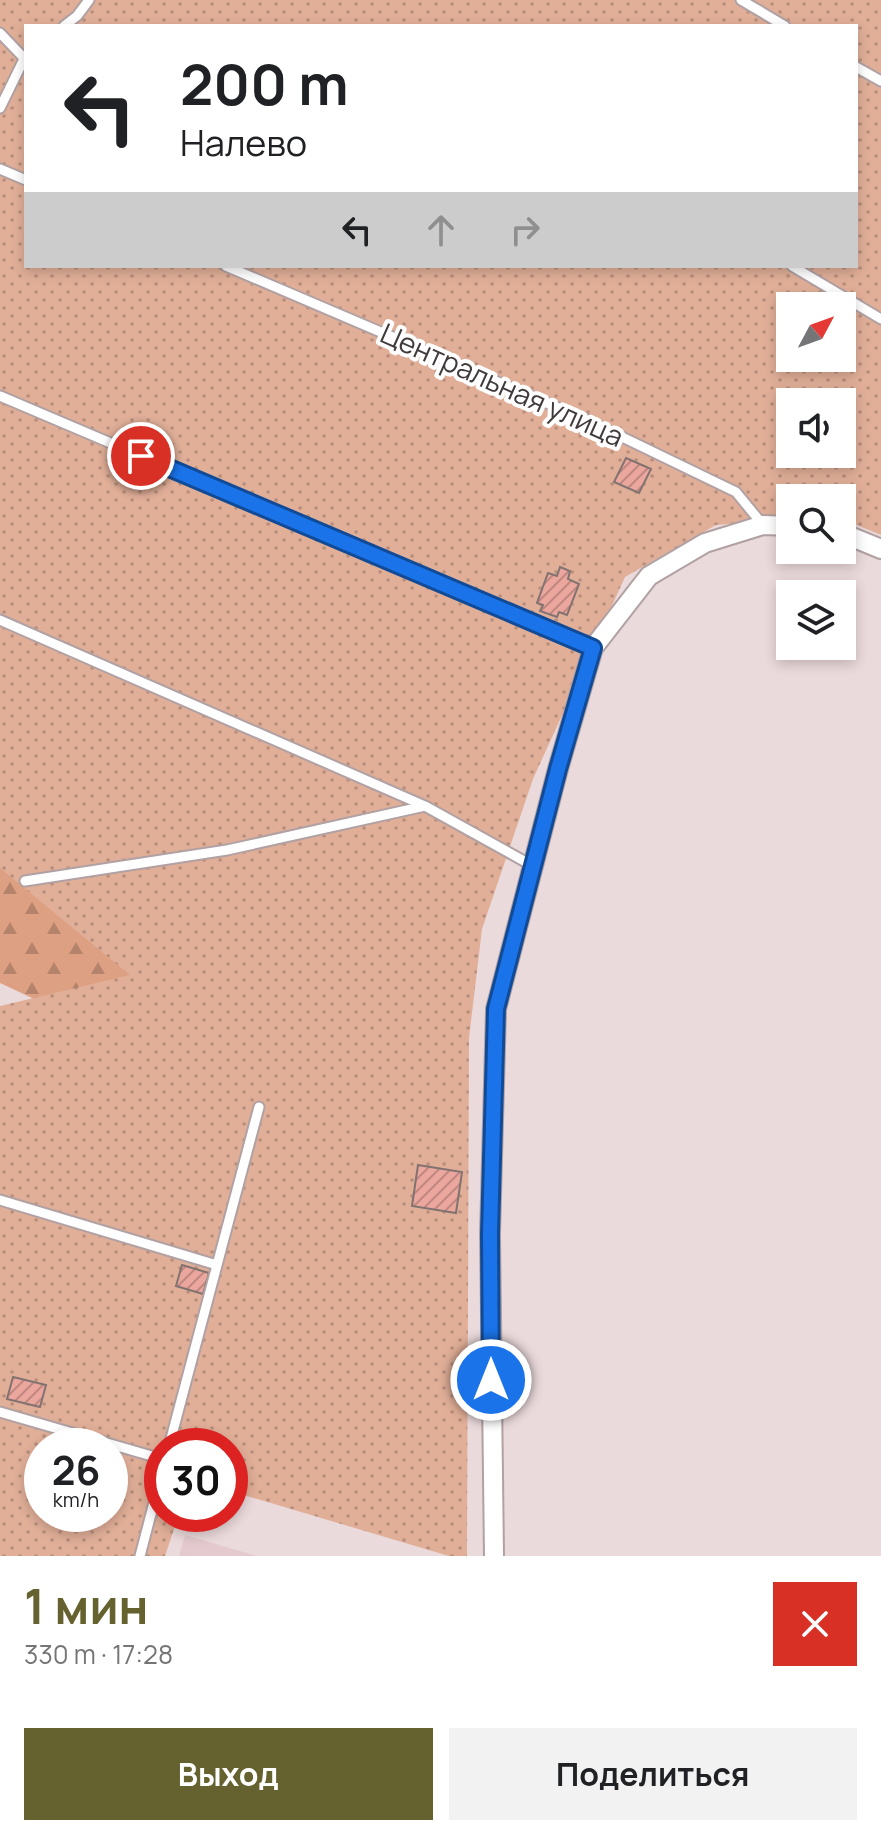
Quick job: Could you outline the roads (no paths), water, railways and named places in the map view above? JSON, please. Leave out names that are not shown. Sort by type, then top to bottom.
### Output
[{"type":"street","points":[[494,1556],[490,1234],[496,1009],[533,866],[593,648],[649,576],[705,543],[763,525],[776,525]]},
{"type":"street","points":[[856,539],[881,549]]},
{"type":"lane","points":[[67,24],[89,0]]},
{"type":"lane","points":[[741,0],[782,24]]},
{"type":"lane","points":[[0,33],[24,56],[0,108]]},
{"type":"lane","points":[[858,68],[881,81]]},
{"type":"lane","points":[[0,169],[24,179]]},
{"type":"lane","name":"Центральная улица","points":[[231,268],[589,421],[736,492],[763,525]]},
{"type":"lane","points":[[795,268],[881,319]]},
{"type":"lane","points":[[0,396],[593,648]]},
{"type":"lane","points":[[0,620],[425,806],[533,866]]},
{"type":"lane","points":[[25,881],[227,850],[425,806]]},
{"type":"lane","points":[[174,1428],[259,1107]]},
{"type":"lane","points":[[0,1200],[217,1265]]},
{"type":"lane","points":[[0,1412],[144,1454]]},
{"type":"lane","points":[[140,1556],[146,1532]]}]
